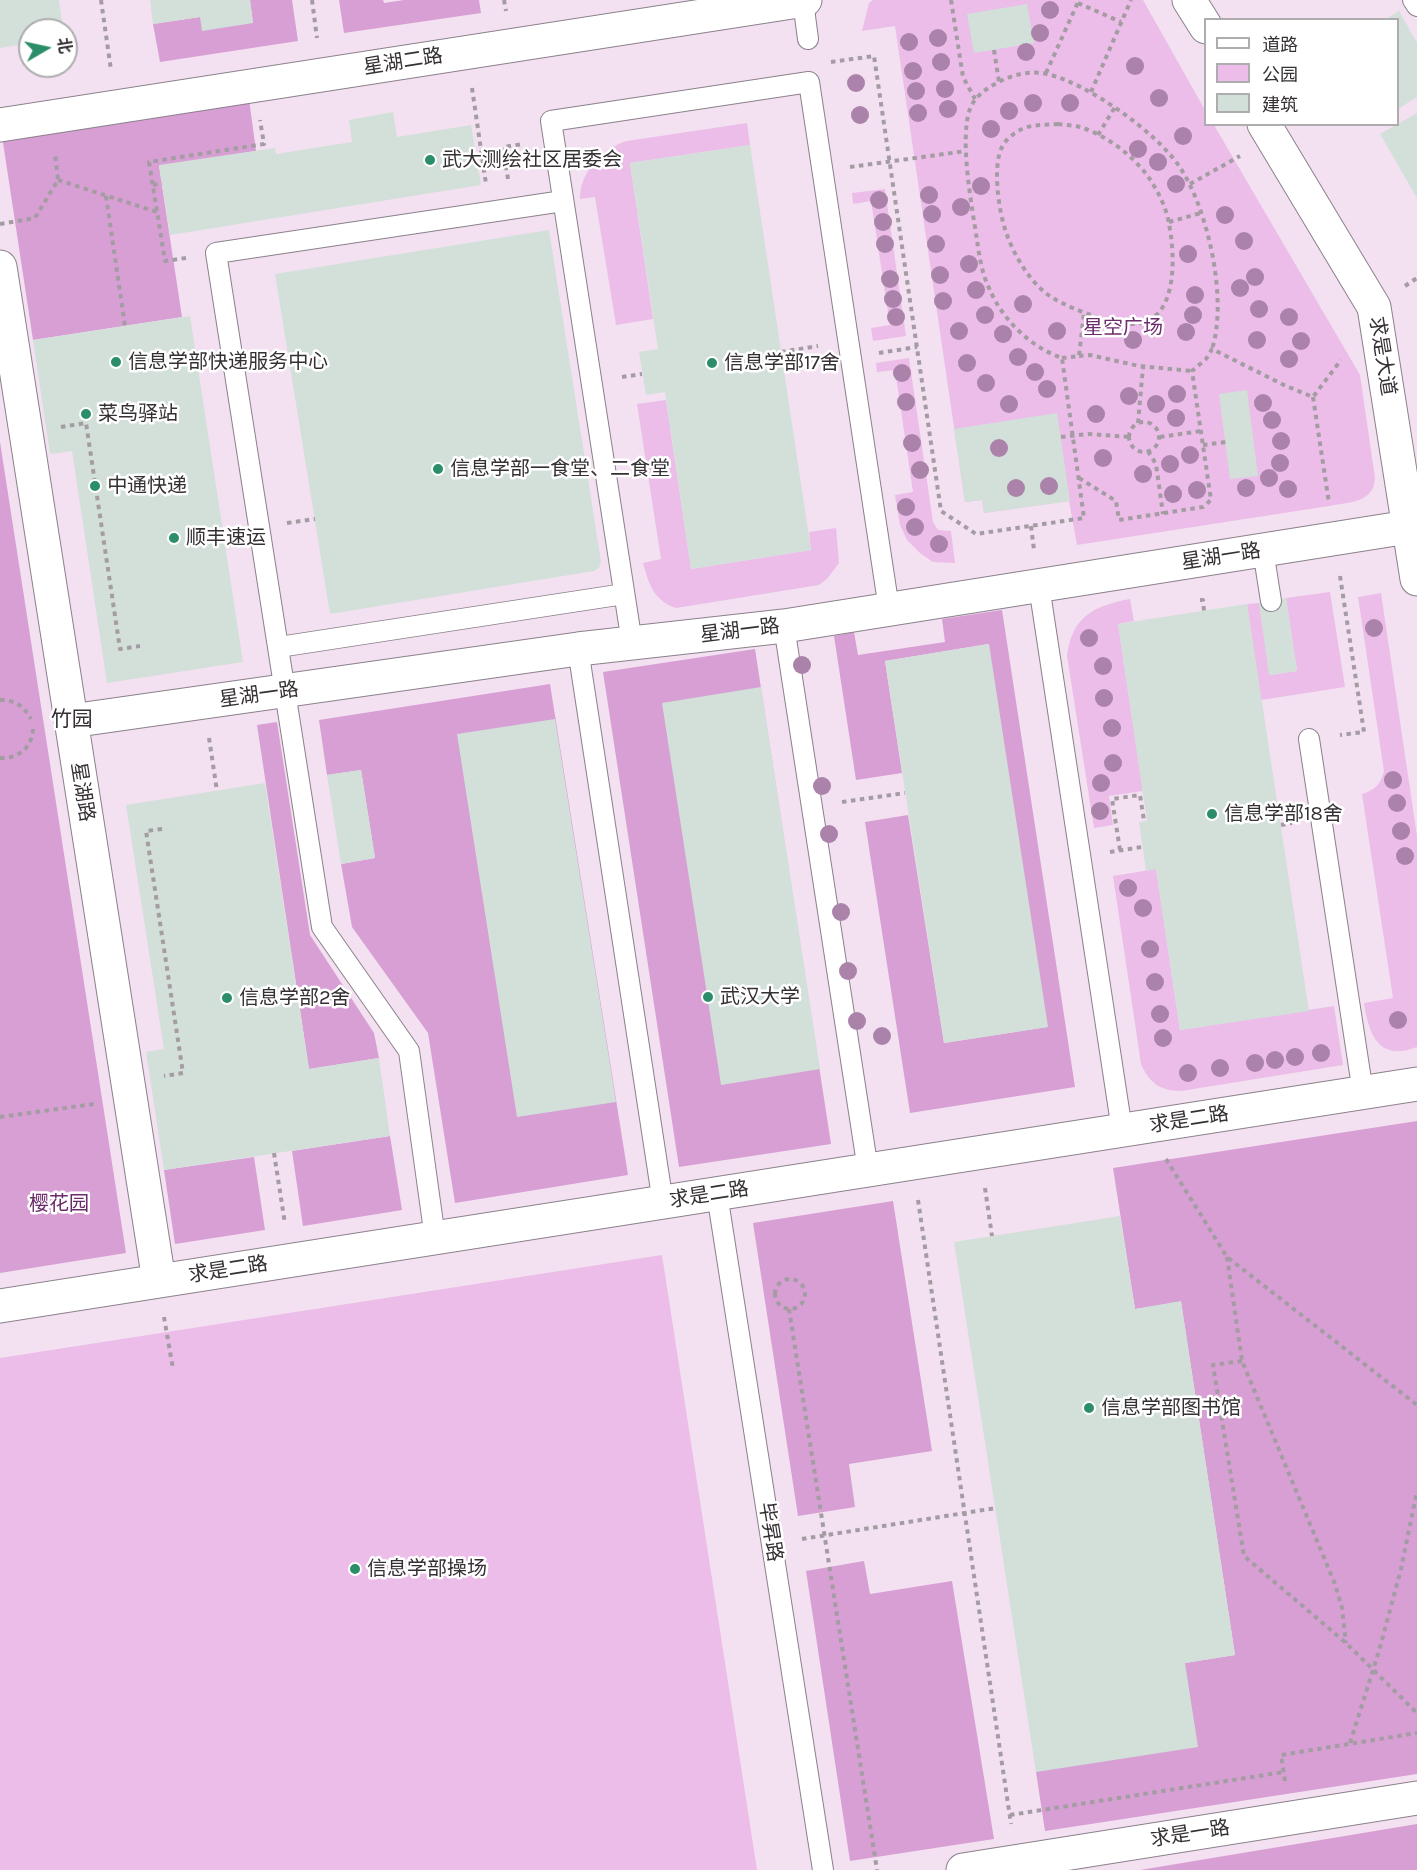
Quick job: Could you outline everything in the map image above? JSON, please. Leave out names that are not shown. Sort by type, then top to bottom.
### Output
[{"type":"street","points":[[1189,0],[1204,24]]},
{"type":"street","name":"星湖二路","points":[[0,125],[804,1]]},
{"type":"street","name":"求是大道","points":[[1268,131],[1374,307],[1417,579]]},
{"type":"street","name":"星湖路","points":[[0,267],[159,1281]]},
{"type":"street","name":"星湖一路","points":[[71,721],[578,649],[784,626],[1408,527]]},
{"type":"street","name":"求是二路","points":[[0,1306],[1417,1084]]},
{"type":"street","name":"求是一路","points":[[963,1870],[1417,1798]]},
{"type":"lane","points":[[1413,0],[1417,6]]},
{"type":"lane","points":[[804,1],[808,39]]},
{"type":"lane","points":[[632,643],[551,121],[809,82],[889,609]]},
{"type":"lane","points":[[435,1238],[410,1051],[322,927],[216,253],[563,201]]},
{"type":"lane","points":[[1263,550],[1271,601]]},
{"type":"lane","points":[[1039,586],[1122,1130]]},
{"type":"lane","points":[[279,647],[624,594]]},
{"type":"lane","points":[[784,626],[868,1170]]},
{"type":"lane","points":[[578,649],[663,1203]]},
{"type":"lane","points":[[1309,739],[1363,1093]]},
{"type":"lane","name":"毕昇路","points":[[717,1194],[823,1870]]},
{"type":"path","points":[[101,0],[108,46]]},
{"type":"path","points":[[312,0],[313,6]]},
{"type":"path","points":[[951,0],[963,76],[975,99]]},
{"type":"path","points":[[1091,92],[1131,0]]},
{"type":"path","points":[[1046,73],[1078,1],[1121,22]]},
{"type":"path","points":[[994,50],[999,82]]},
{"type":"path","points":[[809,82],[807,66],[874,56],[941,511],[976,534],[1084,518],[1062,358]]},
{"type":"path","points":[[1046,73],[1091,92],[1115,107],[1161,145],[1178,164],[1190,184],[1201,213],[1211,249],[1218,304],[1216,339],[1206,359],[1192,371],[1143,367],[1090,355],[1062,358],[1039,348],[1013,324],[1000,308],[988,287],[978,248],[966,150],[968,119],[975,99],[999,82],[1021,74],[1046,73]]},
{"type":"path","points":[[1098,135],[1115,107]]},
{"type":"path","points":[[475,108],[490,212]]},
{"type":"path","points":[[1058,124],[1079,127],[1098,135],[1119,148],[1150,179],[1169,222],[1172,258],[1170,291],[1157,315],[1136,324],[1084,313],[1051,297],[1033,280],[1022,265],[1005,231],[1001,211],[998,166],[1002,147],[1022,128],[1037,125],[1058,124]]},
{"type":"path","points":[[1190,184],[1268,131]]},
{"type":"path","points":[[512,208],[503,147],[554,140]]},
{"type":"path","points":[[165,261],[149,162],[264,144]]},
{"type":"path","points":[[823,171],[966,150]]},
{"type":"path","points":[[0,224],[35,218],[58,180],[157,212]]},
{"type":"path","points":[[153,185],[162,183]]},
{"type":"path","points":[[106,196],[125,326]]},
{"type":"path","points":[[1169,222],[1201,213]]},
{"type":"path","points":[[1079,356],[1084,313]]},
{"type":"path","points":[[781,352],[917,347]]},
{"type":"path","points":[[1212,349],[1313,397]]},
{"type":"path","points":[[1329,506],[1313,397],[1341,360]]},
{"type":"path","points":[[1138,423],[1143,367]]},
{"type":"path","points":[[1079,478],[1116,501],[1119,520],[1203,507],[1211,500],[1192,371]]},
{"type":"path","points":[[1148,422],[1156,428],[1160,437],[1156,446],[1143,452],[1132,446],[1130,437],[1132,429],[1138,423],[1148,422]]},
{"type":"path","points":[[56,428],[86,423],[120,650],[140,646]]},
{"type":"path","points":[[1160,437],[1201,431]]},
{"type":"path","points":[[1061,437],[1089,434],[1130,437]]},
{"type":"path","points":[[1203,445],[1226,442]]},
{"type":"path","points":[[1148,451],[1156,464],[1163,513]]},
{"type":"path","points":[[1341,580],[1364,732]]},
{"type":"path","points":[[1203,600],[1204,611]]},
{"type":"path","points":[[0,700],[17,703],[25,709],[33,726],[29,744],[24,751],[16,756],[0,758]]},
{"type":"path","points":[[208,732],[217,791]]},
{"type":"path","points":[[855,800],[905,793]]},
{"type":"path","points":[[1120,850],[1112,799],[1140,795],[1144,821]]},
{"type":"path","points":[[162,829],[146,831],[183,1073]]},
{"type":"path","points":[[0,1117],[104,1102]]},
{"type":"path","points":[[274,1153],[285,1228]]},
{"type":"path","points":[[913,1163],[1017,1862]]},
{"type":"path","points":[[1176,1175],[1227,1257],[1417,1405]]},
{"type":"path","points":[[984,1178],[992,1236]]},
{"type":"path","points":[[1227,1257],[1242,1361],[1335,1584],[1342,1608],[1346,1643]]},
{"type":"path","points":[[792,1278],[804,1287],[805,1297],[799,1306],[789,1309],[784,1308],[778,1302],[775,1292],[779,1284],[792,1278]]},
{"type":"path","points":[[159,1281],[173,1369]]},
{"type":"path","points":[[789,1309],[878,1870]]},
{"type":"path","points":[[1242,1361],[1213,1365],[1244,1556],[1346,1643],[1417,1713]]},
{"type":"path","points":[[1350,1743],[1401,1569],[1417,1491]]},
{"type":"path","points":[[771,1543],[996,1508]]},
{"type":"path","points":[[1291,1818],[1281,1755],[1417,1733]]},
{"type":"path","points":[[1010,1815],[1284,1772]]},
{"type":"shaded area","name":"武汉大学","points":[[0,0],[1417,0],[1417,1870],[0,1870]]},
{"type":"shaded area","points":[[250,0],[292,0],[298,41],[160,62],[153,24],[200,17],[253,23]]},
{"type":"shaded area","points":[[339,0],[383,0],[384,3],[404,0],[479,0],[481,13],[344,33]]},
{"type":"shaded area","points":[[249,99],[256,151],[159,166],[182,317],[33,340],[2,136]]},
{"type":"shaded area","name":"樱花园","points":[[0,442],[126,1253],[0,1273]]},
{"type":"shaded area","points":[[1002,610],[1075,1087],[910,1113],[865,822],[908,815],[944,1043],[1047,1027],[988,644],[885,661],[902,773],[856,780],[834,636],[854,632],[858,655],[945,642],[942,619]]},
{"type":"shaded area","points":[[755,649],[831,1144],[679,1167],[603,672]]},
{"type":"shaded area","points":[[550,684],[628,1175],[455,1203],[428,1033],[352,927],[341,864],[375,858],[361,770],[327,775],[319,720]]},
{"type":"shaded area","points":[[277,722],[310,935],[374,1033],[379,1058],[309,1069],[257,725]]},
{"type":"shaded area","points":[[1417,1121],[1417,1774],[1045,1831],[1036,1772],[1185,1663],[1235,1655],[1181,1302],[1135,1309],[1113,1168]]},
{"type":"shaded area","points":[[390,1136],[402,1210],[303,1226],[292,1151]]},
{"type":"shaded area","points":[[254,1157],[265,1230],[175,1244],[164,1170]]},
{"type":"shaded area","points":[[893,1201],[932,1451],[849,1464],[855,1507],[798,1516],[753,1223]]},
{"type":"shaded area","points":[[864,1561],[870,1594],[952,1581],[994,1839],[850,1861],[806,1571]]},
{"type":"shaded area","points":[[1417,1824],[1417,1870],[1140,1870]]},
{"type":"green space","name":"星空广场","points":[[873,0],[1143,0],[1204,108],[1204,126],[1215,126],[1360,375],[1375,478],[1370,492],[1359,500],[1344,503],[1077,545],[1069,501],[984,513],[982,500],[965,502],[895,26],[862,31],[869,3]]},
{"type":"green space","points":[[747,123],[750,145],[630,163],[653,319],[616,325],[595,197],[580,199],[588,171],[601,155],[627,141]]},
{"type":"green space","points":[[885,189],[906,336],[873,341],[871,328],[890,325],[871,201],[853,204],[852,193]]},
{"type":"green space","points":[[909,358],[933,522],[938,530],[951,531],[955,563],[933,562],[907,540],[900,525],[895,495],[913,492],[895,370],[877,372],[876,363]]},
{"type":"green space","points":[[666,400],[691,569],[811,550],[809,532],[836,528],[839,563],[827,579],[819,585],[676,608],[657,596],[643,563],[661,559],[637,404]]},
{"type":"green space","points":[[1330,592],[1345,687],[1261,700],[1247,604],[1259,603],[1270,675],[1297,671],[1286,598]]},
{"type":"green space","points":[[1381,593],[1417,836],[1417,1047],[1404,1051],[1384,1048],[1378,1042],[1369,1025],[1364,1003],[1393,998],[1362,794],[1377,786],[1384,771],[1358,597]]},
{"type":"green space","points":[[1130,599],[1134,621],[1118,624],[1143,791],[1109,796],[1113,825],[1094,828],[1067,656],[1074,631],[1087,615],[1106,605]]},
{"type":"green space","points":[[1156,869],[1180,1030],[1334,1006],[1343,1065],[1181,1091],[1167,1089],[1152,1081],[1141,1064],[1113,876]]},
{"type":"green space","name":"信息学部操场","points":[[662,1255],[757,1870],[0,1870],[0,1358]]},
{"type":"building","points":[[0,0],[59,0],[61,18],[18,18],[18,45],[0,48]]},
{"type":"building","points":[[150,0],[250,0],[253,23],[202,31],[200,17],[153,24]]},
{"type":"building","points":[[1027,4],[1034,43],[974,53],[967,14]]},
{"type":"building","points":[[1399,11],[1417,43],[1417,97],[1399,108],[1399,18],[1387,18]]},
{"type":"building","points":[[393,112],[397,137],[471,125],[481,185],[170,235],[159,165],[275,148],[276,154],[352,142],[349,120]]},
{"type":"building","points":[[1417,113],[1417,198],[1380,134],[1394,126],[1399,126],[1399,123]]},
{"type":"building","name":"信息学部17舍","points":[[750,145],[811,550],[691,569],[665,392],[646,395],[639,352],[658,349],[630,163]]},
{"type":"building","name":"信息学部一食堂、二食堂","points":[[549,230],[601,562],[599,568],[594,571],[330,614],[275,274]]},
{"type":"building","points":[[190,316],[243,662],[107,683],[72,451],[50,454],[33,340]]},
{"type":"building","points":[[1247,390],[1258,476],[1230,479],[1219,394]]},
{"type":"building","points":[[1057,413],[1070,501],[984,513],[982,500],[965,502],[954,429]]},
{"type":"building","points":[[1286,598],[1297,671],[1269,675],[1259,603]]},
{"type":"building","name":"信息学部18舍","points":[[1247,604],[1309,1011],[1180,1030],[1156,869],[1146,871],[1139,822],[1147,821],[1118,624]]},
{"type":"building","points":[[989,644],[1048,1027],[944,1043],[885,661]]},
{"type":"building","points":[[761,687],[820,1069],[721,1085],[662,703]]},
{"type":"building","points":[[555,719],[616,1102],[517,1117],[457,734]]},
{"type":"building","points":[[361,770],[375,858],[341,864],[327,775]]},
{"type":"building","name":"信息学部2舍","points":[[265,783],[309,1069],[379,1058],[390,1136],[164,1170],[146,1052],[164,1049],[126,805]]},
{"type":"building","name":"信息学部图书馆","points":[[1120,1216],[1135,1309],[1181,1301],[1235,1655],[1185,1663],[1198,1747],[1036,1772],[954,1242]]},
{"type":"place","name":"武大测绘社区居委会","points":[[430,160]]},
{"type":"place","name":"信息学部快递服务中心","points":[[116,362]]},
{"type":"place","name":"信息学部17舍","points":[[712,363]]},
{"type":"place","name":"菜鸟驿站","points":[[86,414]]},
{"type":"place","name":"信息学部一食堂、二食堂","points":[[438,469]]},
{"type":"place","name":"中通快递","points":[[95,486]]},
{"type":"place","name":"顺丰速运","points":[[174,538]]},
{"type":"place","name":"信息学部18舍","points":[[1212,814]]},
{"type":"place","name":"武汉大学","points":[[708,997]]},
{"type":"place","name":"信息学部2舍","points":[[227,998]]},
{"type":"place","name":"信息学部图书馆","points":[[1089,1408]]},
{"type":"place","name":"信息学部操场","points":[[355,1569]]},
{"type":"district","name":"竹园","points":[[72,720]]}]
